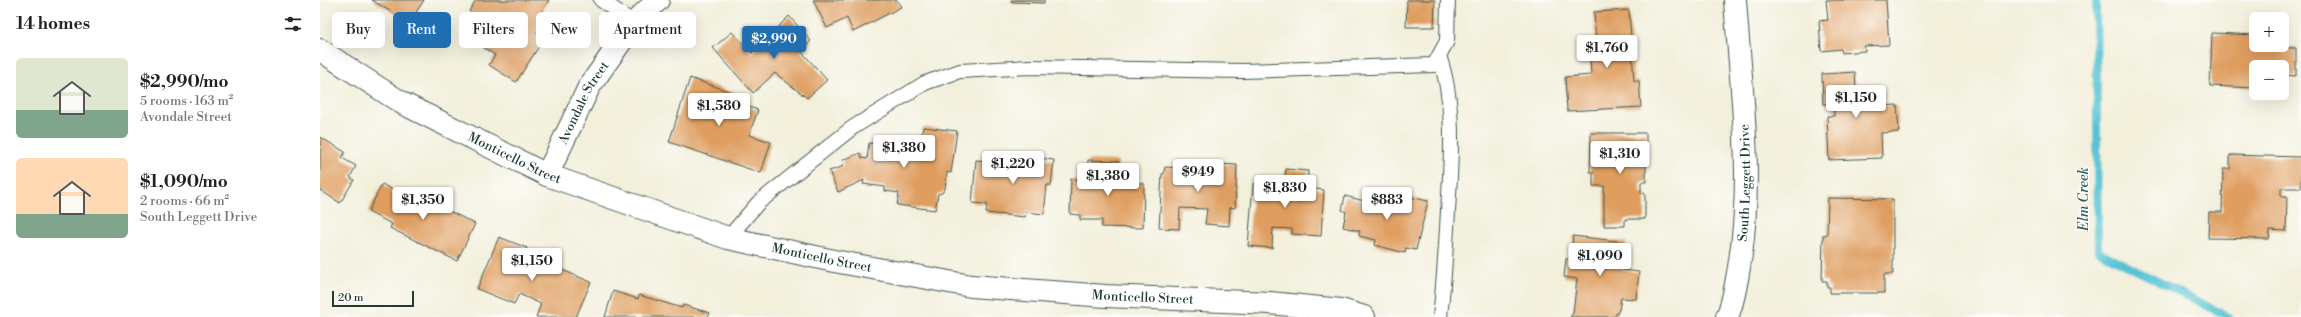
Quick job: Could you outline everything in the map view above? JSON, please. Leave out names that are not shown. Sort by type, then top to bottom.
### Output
[{"type":"street","name":"Avondale Street","points":[[645,12],[658,0]]},
{"type":"street","name":"South Leggett Drive","points":[[1727,317],[1732,305],[1741,254],[1746,203],[1747,148],[1735,0]]},
{"type":"street","name":"Avondale Street","points":[[548,174],[590,87],[617,48]]},
{"type":"street","name":"Monticello Street","points":[[320,50],[402,103],[548,174],[728,238],[834,261],[971,286],[1106,296],[1270,303],[1308,312],[1341,310],[1364,317]]},
{"type":"lane","points":[[601,0],[618,12]]},
{"type":"lane","points":[[728,238],[758,203],[852,128],[925,83],[960,71],[1030,67],[1242,71],[1434,65],[1447,41],[1448,0]]},
{"type":"lane","points":[[1439,56],[1446,76],[1452,155],[1444,281],[1440,317]]},
{"type":"building","points":[[372,0],[424,0],[416,12],[393,13]]},
{"type":"building","points":[[476,0],[549,0],[541,12],[536,12],[536,48],[538,48],[516,82],[489,65],[495,55],[484,48],[528,48],[528,12],[469,11]]},
{"type":"building","points":[[813,0],[897,0],[901,7],[853,32],[847,18],[827,28]]},
{"type":"building","points":[[1011,0],[1044,0],[1044,3],[1011,2]]},
{"type":"building","points":[[1407,0],[1435,0],[1434,27],[1406,27]]},
{"type":"building","points":[[1826,0],[1886,0],[1889,45],[1864,46],[1865,51],[1842,53],[1841,49],[1821,51],[1819,21],[1828,20]]},
{"type":"building","points":[[1629,10],[1634,81],[1639,81],[1641,107],[1567,111],[1565,77],[1591,75],[1590,59],[1597,59],[1594,12]]},
{"type":"building","points":[[789,16],[811,41],[801,51],[827,80],[807,98],[775,73],[753,93],[713,48],[732,32],[752,53]]},
{"type":"building","points":[[2212,33],[2249,35],[2249,52],[2289,52],[2289,48],[2296,48],[2296,76],[2289,76],[2289,60],[2249,60],[2249,88],[2210,86]]},
{"type":"building","points":[[1855,72],[1856,91],[1880,90],[1881,106],[1897,105],[1899,132],[1881,133],[1882,158],[1829,160],[1827,116],[1834,116],[1834,104],[1823,104],[1822,74]]},
{"type":"building","points":[[690,78],[740,95],[737,103],[758,110],[749,135],[771,142],[761,173],[669,142]]},
{"type":"building","points":[[923,127],[957,131],[951,173],[947,172],[945,189],[942,193],[938,194],[935,210],[897,205],[899,193],[885,191],[885,187],[863,184],[864,180],[838,192],[829,171],[842,167],[843,160],[860,153],[862,158],[867,159],[869,143],[909,149],[909,146],[920,147]]},
{"type":"building","points":[[1591,133],[1646,133],[1646,182],[1641,182],[1641,193],[1645,193],[1645,219],[1625,219],[1625,226],[1604,226],[1604,186],[1593,186],[1593,172],[1590,172]]},
{"type":"building","points":[[320,137],[345,152],[342,158],[356,166],[350,177],[354,180],[340,203],[320,190]]},
{"type":"building","points":[[2230,155],[2301,157],[2301,188],[2281,188],[2281,197],[2287,197],[2286,231],[2270,230],[2269,239],[2208,238],[2209,212],[2222,212],[2223,169],[2230,169]]},
{"type":"building","points":[[987,156],[1019,159],[1018,170],[1020,170],[1021,156],[1054,160],[1051,185],[1047,185],[1044,214],[1026,212],[1025,217],[986,213],[987,204],[972,203],[976,160],[986,161]]},
{"type":"building","points":[[1088,160],[1118,161],[1118,182],[1144,183],[1143,228],[1102,227],[1102,220],[1080,220],[1080,215],[1070,214],[1071,179],[1087,180]]},
{"type":"building","points":[[1180,162],[1237,165],[1235,208],[1230,207],[1229,226],[1205,224],[1207,209],[1180,208],[1179,229],[1159,228],[1162,174],[1164,174],[1165,167],[1180,168]]},
{"type":"building","points":[[1286,169],[1308,171],[1307,184],[1310,185],[1310,188],[1324,190],[1321,236],[1292,234],[1292,229],[1273,228],[1272,248],[1248,246],[1253,184],[1281,186],[1281,182],[1284,182]]},
{"type":"building","points":[[382,184],[405,196],[408,190],[475,224],[457,261],[390,228],[392,224],[368,212]]},
{"type":"building","points":[[1396,194],[1428,201],[1416,250],[1406,248],[1405,253],[1375,245],[1376,240],[1359,236],[1360,231],[1343,227],[1346,212],[1342,210],[1345,196],[1392,208]]},
{"type":"building","points":[[1828,198],[1893,199],[1893,274],[1884,274],[1884,293],[1830,293],[1830,287],[1827,287],[1827,281],[1822,281],[1823,235],[1827,235]]},
{"type":"building","points":[[1573,236],[1626,242],[1623,270],[1639,272],[1636,299],[1621,298],[1619,310],[1614,317],[1570,317],[1573,313],[1577,279],[1564,277],[1566,259],[1571,259]]},
{"type":"building","points":[[499,237],[527,248],[524,254],[591,282],[576,317],[536,317],[541,304],[519,294],[514,304],[477,289]]},
{"type":"building","points":[[613,291],[638,299],[639,295],[682,308],[683,305],[710,313],[708,317],[605,317]]},
{"type":"waterway","name":"Elm Creek","points":[[2096,0],[2098,251],[2229,317]]}]
